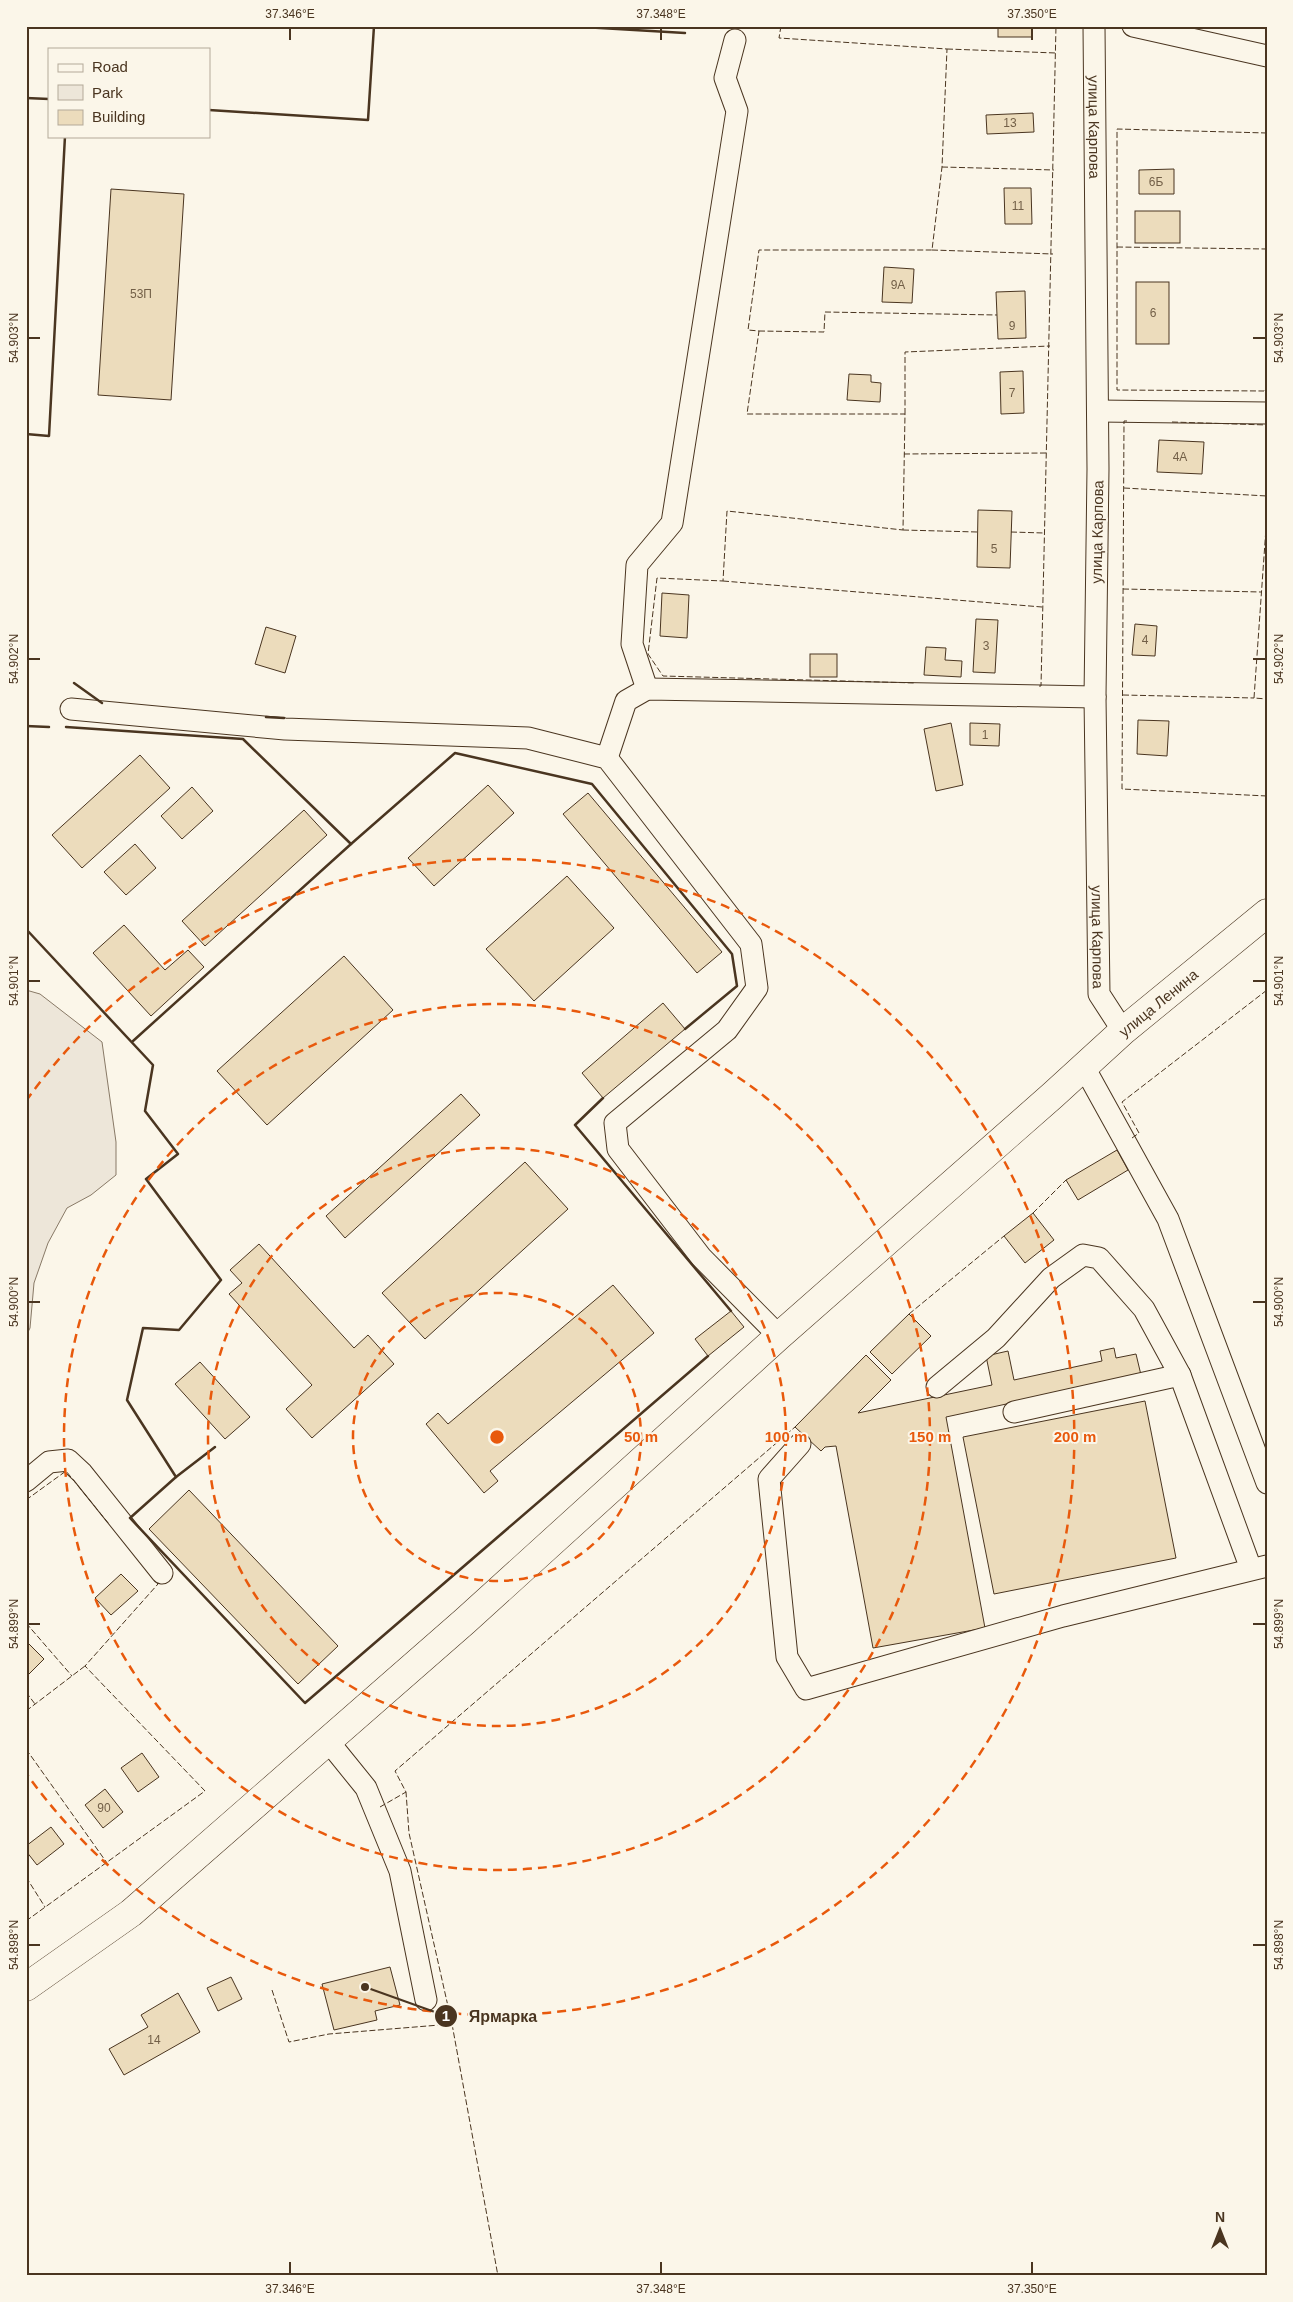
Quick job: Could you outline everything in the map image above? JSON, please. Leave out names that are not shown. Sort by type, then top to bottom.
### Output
[{"type":"main road","name":"улица Ленина","points":[[26,1987],[130,1913],[465,1621],[779,1336],[1123,1031],[1267,913]]},
{"type":"street","name":"улица Карпова","points":[[1094,26],[1098,411],[1095,697],[1099,994],[1123,1031]]},
{"type":"street","points":[[1133,26],[1267,56]]},
{"type":"street","points":[[646,689],[632,644],[636,565],[672,523],[737,111],[725,78],[735,40]]},
{"type":"street","points":[[1098,411],[1267,413]]},
{"type":"street","points":[[607,758],[626,701],[646,689],[1095,697]]},
{"type":"street","points":[[71,709],[285,729],[528,738],[607,758],[751,944],[757,988],[727,1030],[615,1123],[618,1149],[701,1257],[779,1336]]},
{"type":"street","points":[[1084,1067],[1168,1219],[1267,1483]]},
{"type":"street","points":[[800,1444],[769,1479],[787,1657],[806,1689],[1063,1616],[1259,1568],[1180,1374],[1144,1309],[1099,1258],[1083,1255],[1051,1278],[996,1338],[937,1387]]},
{"type":"street","points":[[1014,1412],[1180,1374]]},
{"type":"street","points":[[26,1481],[49,1462],[68,1460],[82,1473],[162,1573]]},
{"type":"street","points":[[328,1741],[366,1788],[400,1871],[426,2000]]},
{"type":"green space","points":[[26,990],[40,994],[102,1042],[116,1142],[116,1175],[91,1195],[67,1208],[48,1243],[34,1283],[30,1328],[26,1336]]},
{"type":"building","points":[[998,26],[1032,26],[1032,37],[998,37]]},
{"type":"building","points":[[1033,113],[1034,132],[987,134],[986,115]]},
{"type":"building","points":[[1174,169],[1174,194],[1139,194],[1139,170]]},
{"type":"building","points":[[1004,188],[1031,188],[1032,224],[1005,224]]},
{"type":"building","points":[[111,189],[184,194],[171,400],[98,395]]},
{"type":"building","points":[[1135,211],[1180,211],[1180,243],[1135,243]]},
{"type":"building","points":[[884,267],[914,269],[912,303],[882,302]]},
{"type":"building","points":[[1136,282],[1169,282],[1169,344],[1136,344]]},
{"type":"building","points":[[1025,291],[1026,338],[998,339],[996,292]]},
{"type":"building","points":[[1023,371],[1024,413],[1001,414],[1000,372]]},
{"type":"building","points":[[849,374],[871,375],[871,382],[881,383],[880,402],[847,400]]},
{"type":"building","points":[[1159,440],[1204,442],[1202,474],[1157,472]]},
{"type":"building","points":[[978,510],[1012,511],[1010,568],[977,567]]},
{"type":"building","points":[[662,593],[689,595],[687,638],[660,636]]},
{"type":"building","points":[[976,619],[998,620],[995,673],[973,672]]},
{"type":"building","points":[[1135,624],[1157,626],[1155,656],[1132,655]]},
{"type":"building","points":[[266,627],[296,636],[285,673],[255,664]]},
{"type":"building","points":[[926,647],[946,648],[945,660],[962,661],[961,677],[924,675]]},
{"type":"building","points":[[810,654],[837,654],[837,677],[810,677]]},
{"type":"building","points":[[1138,720],[1169,721],[1167,756],[1137,754]]},
{"type":"building","points":[[951,723],[963,785],[936,791],[924,729]]},
{"type":"building","points":[[970,723],[1000,724],[999,746],[970,745]]},
{"type":"building","points":[[140,755],[170,788],[82,868],[52,835]]},
{"type":"building","points":[[488,785],[514,813],[434,886],[408,858]]},
{"type":"building","points":[[192,787],[213,811],[182,839],[161,816]]},
{"type":"building","points":[[588,793],[722,952],[697,973],[563,814]]},
{"type":"building","points":[[304,810],[327,835],[205,946],[182,921]]},
{"type":"building","points":[[135,844],[156,868],[126,895],[104,872]]},
{"type":"building","points":[[567,876],[614,928],[534,1001],[486,949]]},
{"type":"building","points":[[124,925],[165,970],[188,950],[204,967],[151,1016],[93,953]]},
{"type":"building","points":[[344,956],[393,1010],[267,1125],[217,1071]]},
{"type":"building","points":[[663,1003],[685,1029],[603,1098],[582,1073]]},
{"type":"building","points":[[461,1094],[480,1115],[345,1238],[326,1216]]},
{"type":"building","points":[[1117,1150],[1128,1170],[1078,1200],[1066,1180]]},
{"type":"building","points":[[525,1162],[568,1209],[425,1339],[382,1293]]},
{"type":"building","points":[[1033,1213],[1054,1240],[1025,1263],[1004,1236]]},
{"type":"building","points":[[259,1244],[354,1348],[368,1335],[394,1364],[312,1438],[286,1409],[312,1385],[229,1294],[242,1283],[230,1270]]},
{"type":"building","points":[[613,1285],[654,1333],[490,1471],[498,1481],[484,1493],[426,1424],[438,1413],[448,1424]]},
{"type":"building","points":[[731,1311],[744,1327],[708,1356],[695,1339]]},
{"type":"building","points":[[909,1314],[931,1336],[892,1374],[870,1352]]},
{"type":"building","points":[[1114,1348],[1116,1358],[1136,1354],[1141,1375],[946,1417],[985,1628],[873,1648],[836,1446],[825,1447],[821,1451],[795,1427],[866,1355],[891,1380],[858,1413],[992,1385],[986,1356],[1008,1351],[1014,1380],[1102,1361],[1100,1351]]},
{"type":"building","points":[[200,1362],[250,1417],[225,1439],[175,1384]]},
{"type":"building","points":[[1145,1401],[1176,1558],[994,1594],[963,1437]]},
{"type":"building","points":[[189,1490],[338,1646],[298,1684],[149,1529]]},
{"type":"building","points":[[121,1574],[138,1591],[111,1615],[95,1598]]},
{"type":"building","points":[[26,1641],[44,1659],[26,1677]]},
{"type":"building","points":[[142,1753],[159,1777],[138,1792],[121,1768]]},
{"type":"building","points":[[105,1789],[123,1812],[103,1828],[85,1805]]},
{"type":"building","points":[[51,1827],[64,1844],[37,1865],[26,1851],[26,1846]]},
{"type":"building","points":[[390,1967],[400,2005],[375,2011],[377,2020],[334,2030],[322,1984]]},
{"type":"building","points":[[231,1977],[242,1999],[218,2011],[207,1988]]},
{"type":"building","points":[[178,1993],[200,2032],[124,2075],[109,2049],[148,2027],[141,2015]]},
{"type":"fence","points":[[781,26],[779,38],[947,49],[942,167],[932,250],[759,250],[748,330],[759,331],[747,414],[905,414],[903,530],[727,511],[723,581],[657,578],[648,654],[663,676],[916,683]]},
{"type":"fence","points":[[1039,686],[1041,686],[1056,26]]},
{"type":"fence","points":[[947,49],[1056,53]]},
{"type":"fence","points":[[1267,133],[1117,129],[1117,390],[1264,391],[1267,387]]},
{"type":"fence","points":[[942,167],[1054,170]]},
{"type":"fence","points":[[1117,247],[1267,249]]},
{"type":"fence","points":[[932,250],[1053,254]]},
{"type":"fence","points":[[759,331],[824,332],[825,312],[997,315]]},
{"type":"fence","points":[[905,414],[905,352],[1050,346]]},
{"type":"fence","points":[[1127,421],[1124,421],[1122,789],[1267,796]]},
{"type":"fence","points":[[1172,422],[1267,425]]},
{"type":"fence","points":[[904,454],[1047,453]]},
{"type":"fence","points":[[1124,488],[1267,496]]},
{"type":"fence","points":[[1267,514],[1254,698],[1267,699]]},
{"type":"fence","points":[[903,530],[977,532]]},
{"type":"fence","points":[[1011,532],[1044,533]]},
{"type":"fence","points":[[723,581],[1042,607]]},
{"type":"fence","points":[[1123,589],[1261,592]]},
{"type":"fence","points":[[1123,695],[1254,698]]},
{"type":"fence","points":[[1132,1138],[1139,1133],[1122,1102],[1267,990]]},
{"type":"fence","points":[[1033,1213],[1066,1180]]},
{"type":"fence","points":[[909,1314],[1004,1236]]},
{"type":"fence","points":[[380,1807],[406,1792],[395,1771],[795,1427]]},
{"type":"fence","points":[[26,1500],[66,1471],[109,1524]]},
{"type":"fence","points":[[26,1921],[205,1791],[85,1666],[158,1584],[154,1580]]},
{"type":"fence","points":[[26,1623],[72,1676]]},
{"type":"fence","points":[[26,1711],[85,1666]]},
{"type":"fence","points":[[26,1692],[35,1704]]},
{"type":"fence","points":[[26,1749],[107,1863]]},
{"type":"fence","points":[[272,1990],[289,2042],[329,2034],[452,2024],[409,1833],[406,1792]]},
{"type":"fence","points":[[26,1877],[45,1907]]},
{"type":"fence","points":[[452,2024],[498,2276]]},
{"type":"wall","points":[[210,110],[368,120],[374,26]]},
{"type":"wall","points":[[566,26],[685,33]]},
{"type":"wall","points":[[26,98],[48,99]]},
{"type":"wall","points":[[26,434],[49,436],[65,138]]},
{"type":"wall","points":[[74,683],[102,703]]},
{"type":"wall","points":[[266,717],[284,718]]},
{"type":"wall","points":[[26,726],[49,727]]},
{"type":"wall","points":[[66,727],[243,739],[351,844],[133,1041]]},
{"type":"wall","points":[[351,844],[455,753],[592,784],[732,954],[737,986],[685,1029]]},
{"type":"wall","points":[[26,929],[153,1065],[145,1111],[178,1154],[146,1179],[221,1280],[179,1330],[143,1328],[127,1400],[176,1477],[130,1518],[305,1703],[708,1356]]},
{"type":"wall","points":[[603,1098],[575,1125],[731,1311]]},
{"type":"wall","points":[[176,1477],[215,1447]]},
{"type":"place","name":"Ярмарка","points":[[365,1987]]}]
